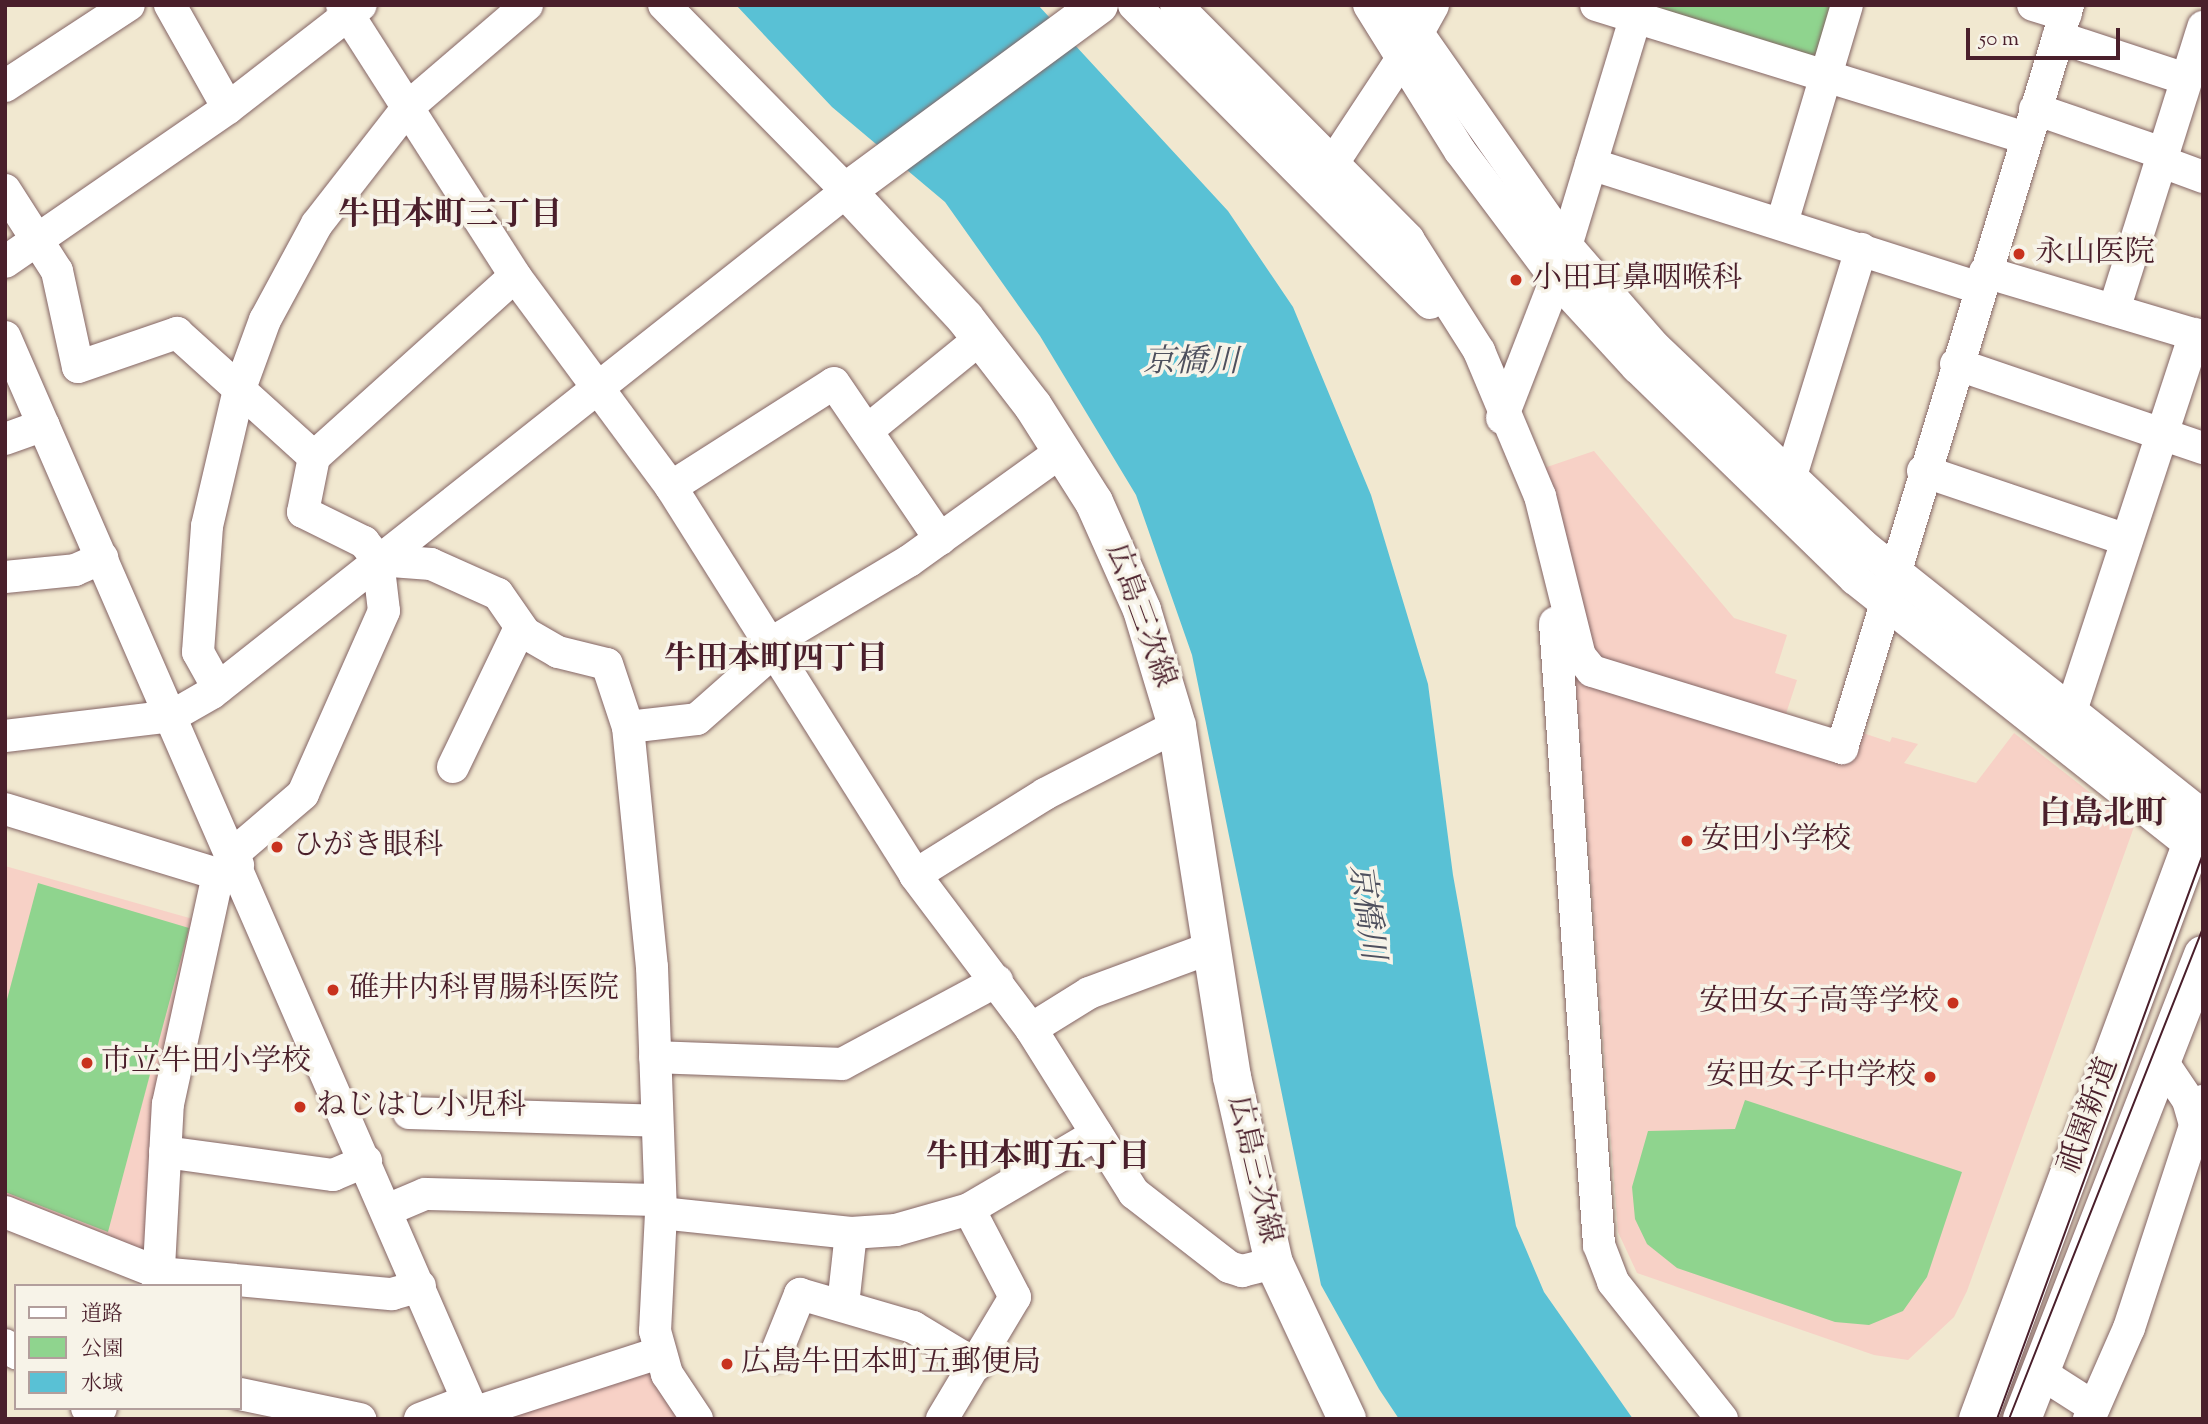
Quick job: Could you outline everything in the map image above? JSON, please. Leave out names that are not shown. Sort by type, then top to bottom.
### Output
[{"type":"main road","points":[[857,183],[1094,9]]},
{"type":"main road","name":"広島三次線","points":[[857,183],[981,338],[1062,451],[1094,502],[1142,610],[1177,726],[1232,1077],[1274,1263],[1347,1419]]},
{"type":"main road","name":"祇園新道","points":[[1978,1419],[2200,829]]},
{"type":"main road","name":"祇園新道","points":[[2022,1419],[2203,955]]},
{"type":"street","points":[[5,86],[129,5]]},
{"type":"street","points":[[170,5],[228,108]]},
{"type":"street","points":[[218,688],[198,652],[206,526],[238,394],[265,320],[317,224],[408,107],[527,5]]},
{"type":"street","points":[[5,736],[172,716],[218,688],[378,560],[601,391],[857,183],[664,5]]},
{"type":"street","points":[[1134,5],[1411,280],[1503,417],[1537,538],[1554,614],[1599,1245],[1613,1282],[1722,1419]]},
{"type":"street","points":[[1177,5],[1408,239],[1503,417],[1540,496],[1580,656],[1592,671],[1842,748],[1923,471],[2063,19]]},
{"type":"street","points":[[1369,5],[1408,48],[1567,246],[1653,345],[1790,479],[1895,570],[2070,713],[2200,829]]},
{"type":"street","points":[[1398,5],[1408,48],[1556,279],[1776,509],[1885,603],[2200,829]]},
{"type":"street","points":[[1333,163],[1433,5]]},
{"type":"street","points":[[1596,5],[1637,11],[1825,76],[2161,157],[2203,177]]},
{"type":"street","points":[[1782,223],[1847,5]]},
{"type":"street","points":[[2033,5],[2186,79]]},
{"type":"street","points":[[5,262],[228,108],[351,9],[408,107],[515,276],[671,487],[915,875],[1031,1029],[1134,1193],[1228,1267],[1242,1271],[1274,1263]]},
{"type":"street","points":[[1503,417],[1567,246],[1637,11]]},
{"type":"street","points":[[2114,310],[2201,39]]},
{"type":"street","points":[[1591,164],[1861,249],[2114,310],[2199,336],[2162,434],[2070,713]]},
{"type":"street","points":[[5,190],[57,271],[78,367],[177,333],[238,394],[314,457]]},
{"type":"street","points":[[1790,479],[1861,249]]},
{"type":"street","points":[[159,1280],[168,1104],[230,864],[303,794],[384,611],[378,560],[364,542],[303,512],[314,457],[515,276]]},
{"type":"street","points":[[5,337],[172,716],[230,864],[366,1161],[472,1411]]},
{"type":"street","points":[[869,429],[981,338]]},
{"type":"street","points":[[1956,365],[2203,448]]},
{"type":"street","points":[[671,487],[834,383],[869,429],[940,539]]},
{"type":"street","points":[[5,439],[44,425]]},
{"type":"street","points":[[628,727],[697,719],[771,649],[940,539],[1062,451]]},
{"type":"street","points":[[1923,471],[2127,540]]},
{"type":"street","points":[[5,577],[75,570],[102,558]]},
{"type":"street","points":[[378,560],[431,564],[498,594],[520,628],[558,652],[607,664],[628,727],[655,1057],[660,1206],[659,1353],[697,1419]]},
{"type":"street","points":[[453,766],[520,628]]},
{"type":"street","points":[[915,875],[1045,794],[1177,726]]},
{"type":"street","points":[[5,809],[230,864]]},
{"type":"street","points":[[1031,1029],[1089,993],[1213,947]]},
{"type":"street","points":[[655,1057],[842,1065],[997,981]]},
{"type":"street","points":[[2039,1372],[2092,1413],[2129,1328],[2199,1112],[2161,1060]]},
{"type":"street","points":[[409,1113],[657,1121]]},
{"type":"street","points":[[387,1210],[425,1194],[660,1206],[851,1233],[896,1230],[969,1209],[1097,1134]]},
{"type":"street","points":[[165,1152],[333,1175],[366,1161]]},
{"type":"street","points":[[942,1419],[1015,1297],[969,1209]]},
{"type":"street","points":[[5,1212],[159,1280],[226,1284]]},
{"type":"street","points":[[843,1306],[851,1233]]},
{"type":"street","points":[[242,1285],[392,1294],[420,1286]]},
{"type":"street","points":[[775,1356],[800,1294],[913,1326],[976,1365]]},
{"type":"street","points":[[420,1419],[472,1411],[659,1353]]},
{"type":"street","points":[[242,1394],[359,1419]]},
{"type":"shaded area","points":[[1594,451],[1734,618],[1787,635],[1775,673],[1797,680],[1784,720],[1598,663],[1544,468]]},
{"type":"shaded area","points":[[1575,673],[1851,759],[1860,732],[1890,742],[1892,737],[1918,744],[1904,763],[1976,783],[2014,733],[2134,827],[1967,1291],[1954,1317],[1908,1360],[1874,1355],[1637,1273],[1618,1232]]},
{"type":"shaded area","name":"市立牛田小学校","points":[[5,866],[200,921],[154,1255],[5,1204]]},
{"type":"shaded area","points":[[653,1360],[687,1419],[512,1419],[507,1408]]},
{"type":"green space","points":[[1652,5],[1833,5],[1817,58],[1657,17]]},
{"type":"green space","name":"市立牛田小学校","points":[[38,883],[189,928],[108,1232],[5,1192],[5,1007]]},
{"type":"green space","points":[[1745,1100],[1962,1172],[1927,1277],[1903,1311],[1869,1325],[1835,1322],[1677,1268],[1647,1244],[1635,1219],[1632,1187],[1648,1131],[1735,1129]]},
{"type":"water","name":"京橋川","points":[[736,5],[1038,5],[1228,211],[1293,307],[1371,495],[1428,684],[1453,875],[1516,1226],[1544,1292],[1633,1419],[1399,1419],[1379,1389],[1321,1285],[1192,655],[1136,495],[1040,336],[945,202],[832,107]]},
{"type":"tram line","points":[[1997,1419],[2203,854]]},
{"type":"tram line","points":[[2009,1419],[2203,928]]},
{"type":"place","name":"永山医院","points":[[2019,254]]},
{"type":"place","name":"小田耳鼻咽喉科","points":[[1516,280]]},
{"type":"place","name":"安田小学校","points":[[1687,841]]},
{"type":"place","name":"ひがき眼科","points":[[277,847]]},
{"type":"place","name":"碓井内科胃腸科医院","points":[[333,990]]},
{"type":"place","name":"安田女子高等学校","points":[[1953,1003]]},
{"type":"place","name":"市立牛田小学校","points":[[87,1063]]},
{"type":"place","name":"安田女子中学校","points":[[1930,1077]]},
{"type":"place","name":"ねじはし小児科","points":[[300,1107]]},
{"type":"place","name":"広島牛田本町五郵便局","points":[[727,1364]]},
{"type":"district","name":"牛田本町三丁目","points":[[450,216]]},
{"type":"district","name":"牛田本町四丁目","points":[[776,660]]},
{"type":"district","name":"白島北町","points":[[2103,815]]},
{"type":"district","name":"牛田本町五丁目","points":[[1038,1158]]}]
